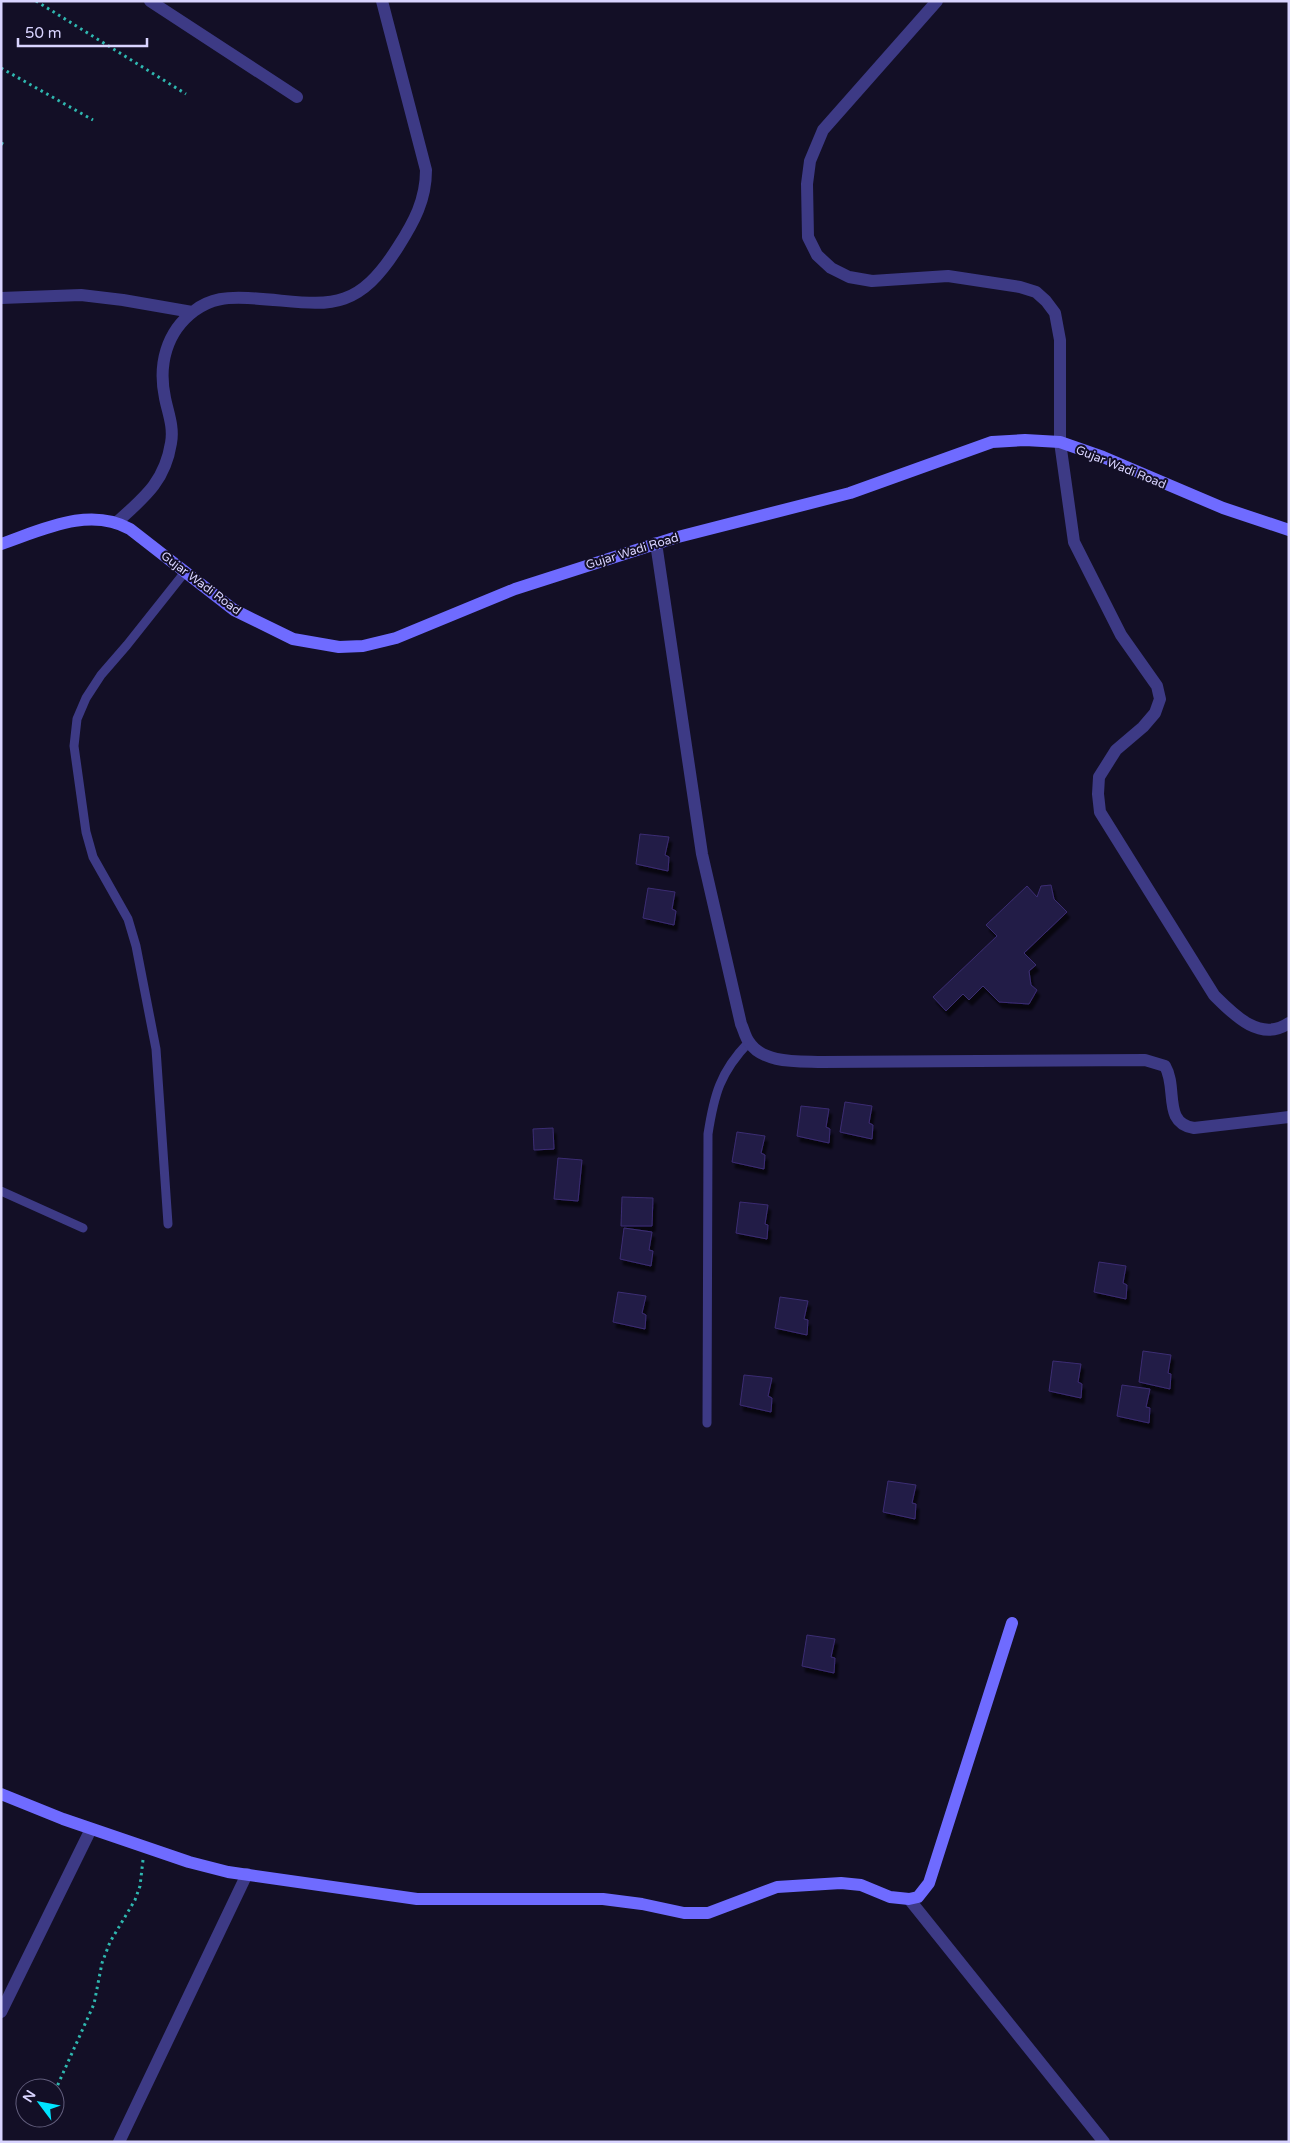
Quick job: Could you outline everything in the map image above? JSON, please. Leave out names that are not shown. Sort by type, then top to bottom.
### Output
[{"type":"street","points":[[150,1],[296,97]]},
{"type":"street","points":[[118,522],[151,491],[163,470],[169,453],[172,429],[162,374],[163,356],[179,328],[192,312],[208,302],[229,297],[308,304],[329,304],[344,299],[359,292],[374,279],[408,232],[422,205],[426,189],[426,170],[382,1]]},
{"type":"street","points":[[937,1],[823,130],[814,146],[807,184],[808,237],[817,255],[831,268],[849,277],[872,281],[948,276],[1020,287],[1036,292],[1055,313],[1060,340],[1060,442],[1074,542],[1121,635],[1154,681],[1160,699],[1155,713],[1143,727],[1116,750],[1099,777],[1100,812],[1214,995],[1240,1019],[1256,1029],[1278,1028],[1289,1023]]},
{"type":"street","points":[[1,298],[80,295],[192,312]]},
{"type":"street","name":"Gujar Wadi Road","points":[[1,544],[78,520],[97,518],[118,522],[130,529],[234,610],[293,639],[339,647],[363,646],[396,638],[515,589],[656,543],[850,493],[992,442],[1025,440],[1060,442],[1103,457],[1223,508],[1289,530]]},
{"type":"street","points":[[656,543],[702,854],[741,1024],[749,1042],[758,1051],[780,1060],[822,1062],[1145,1060],[1165,1066],[1170,1074],[1175,1117],[1182,1126],[1194,1128],[1289,1117]]},
{"type":"street","points":[[1,1794],[91,1829],[189,1862],[228,1872],[417,1899],[603,1899],[642,1904],[684,1913],[708,1914],[777,1888],[841,1883],[861,1885],[890,1897],[908,1900],[918,1897],[929,1882],[1012,1623]]},
{"type":"street","points":[[1,2012],[91,1829]]},
{"type":"street","points":[[119,2142],[246,1874]]},
{"type":"street","points":[[908,1900],[1104,2142]]},
{"type":"lane","points":[[168,1224],[156,1049],[140,965],[128,919],[93,857],[84,824],[74,746],[77,719],[86,698],[101,675],[127,646],[185,572]]},
{"type":"lane","points":[[706,1423],[708,1134],[713,1099],[721,1078],[734,1058],[749,1042]]},
{"type":"lane","points":[[1,1191],[83,1228]]},
{"type":"path","points":[[36,1],[186,94]]},
{"type":"path","points":[[1,68],[93,120]]},
{"type":"path","points":[[61,2078],[94,2004],[102,1963],[110,1942],[135,1900],[140,1886],[144,1847]]},
{"type":"building","points":[[640,834],[669,837],[665,855],[669,857],[668,871],[636,864]]},
{"type":"building","points":[[1051,885],[1054,899],[1067,912],[1024,953],[1036,965],[1029,971],[1031,985],[1037,990],[1029,1004],[999,1002],[983,986],[969,1000],[963,994],[946,1011],[933,997],[997,936],[986,925],[1027,886],[1037,897],[1041,886]]},
{"type":"building","points":[[648,888],[675,892],[672,909],[676,911],[674,925],[643,918]]},
{"type":"building","points":[[845,1102],[872,1106],[869,1123],[873,1125],[872,1139],[840,1132]]},
{"type":"building","points":[[801,1106],[829,1109],[826,1127],[830,1129],[829,1143],[797,1136]]},
{"type":"building","points":[[553,1128],[554,1149],[534,1150],[533,1129]]},
{"type":"building","points":[[737,1132],[765,1136],[761,1153],[765,1155],[764,1169],[732,1162]]},
{"type":"building","points":[[558,1158],[582,1160],[578,1201],[554,1199]]},
{"type":"building","points":[[622,1197],[653,1198],[652,1226],[621,1226]]},
{"type":"building","points":[[740,1202],[768,1205],[765,1224],[768,1225],[767,1239],[736,1233]]},
{"type":"building","points":[[624,1228],[652,1232],[649,1250],[653,1251],[651,1266],[620,1259]]},
{"type":"building","points":[[1099,1262],[1126,1266],[1123,1283],[1127,1285],[1126,1299],[1094,1292]]},
{"type":"building","points":[[618,1292],[646,1296],[642,1313],[646,1315],[645,1329],[613,1322]]},
{"type":"building","points":[[780,1297],[808,1301],[804,1319],[808,1320],[807,1335],[775,1328]]},
{"type":"building","points":[[1143,1351],[1171,1355],[1168,1373],[1171,1374],[1170,1389],[1139,1382]]},
{"type":"building","points":[[1053,1361],[1081,1364],[1078,1382],[1082,1384],[1081,1398],[1049,1391]]},
{"type":"building","points":[[744,1375],[772,1378],[768,1396],[772,1398],[771,1412],[740,1405]]},
{"type":"building","points":[[1122,1385],[1150,1389],[1146,1407],[1150,1408],[1149,1423],[1117,1416]]},
{"type":"building","points":[[888,1481],[916,1485],[912,1503],[916,1504],[915,1519],[883,1512]]},
{"type":"building","points":[[807,1635],[835,1639],[831,1657],[835,1658],[834,1673],[802,1666]]}]
